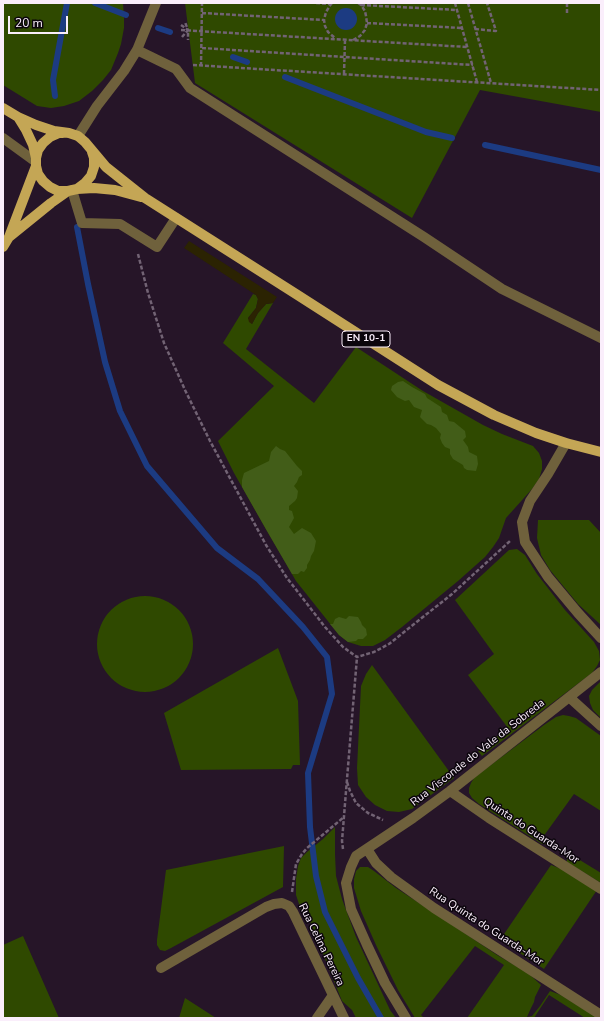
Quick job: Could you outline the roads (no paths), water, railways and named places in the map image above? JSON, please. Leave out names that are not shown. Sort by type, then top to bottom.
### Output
[{"type":"main road","points":[[3,108],[36,125],[73,135],[85,142],[91,149],[94,158],[94,167],[85,183],[51,203],[9,237]]},
{"type":"main road","points":[[18,117],[33,145],[38,174],[42,181],[58,191],[72,190]]},
{"type":"main road","points":[[3,247],[9,237],[36,162],[38,150],[50,137],[59,134],[73,135]]},
{"type":"main road","name":"EN 10-1","points":[[91,149],[106,167],[145,198],[438,386],[494,415],[536,433],[601,452]]},
{"type":"main road","name":"EN 10-1","points":[[72,190],[94,188],[115,190],[145,198]]},
{"type":"street","points":[[73,135],[98,106],[124,71],[137,50],[156,3]]},
{"type":"street","points":[[137,50],[176,69],[190,88],[502,288],[601,338]]},
{"type":"street","points":[[3,138],[36,162]]},
{"type":"street","points":[[72,190],[82,223],[120,224],[157,247],[176,218]]},
{"type":"street","points":[[566,443],[530,501],[522,522],[526,542],[548,577],[601,638]]},
{"type":"street","name":"Rua Visconde do Vale da Sobreda","points":[[406,1018],[385,983],[366,945],[352,909],[346,883],[356,856],[391,834],[450,791],[601,672]]},
{"type":"street","points":[[569,697],[590,718],[601,726]]},
{"type":"street","name":"Quinta do Guarda-Mor","points":[[450,791],[489,818],[601,889]]},
{"type":"street","name":"Rua Quinta do Guarda-Mor","points":[[367,849],[376,862],[391,877],[434,908],[601,1015]]},
{"type":"street","name":"Rua Celina Pereira","points":[[161,968],[266,907],[282,903],[289,906],[294,912],[344,1018]]},
{"type":"street","points":[[317,1018],[333,995]]},
{"type":"water","points":[[346,8],[354,11],[357,19],[354,27],[346,30],[338,27],[335,19],[338,11]]},
{"type":"waterway","points":[[55,96],[53,80],[67,3]]},
{"type":"waterway","points":[[95,3],[126,15]]},
{"type":"waterway","points":[[158,28],[170,32]]},
{"type":"waterway","points":[[233,57],[247,62]]},
{"type":"waterway","points":[[285,77],[426,132],[452,138]]},
{"type":"waterway","points":[[485,145],[601,170]]},
{"type":"waterway","points":[[77,227],[105,362],[120,411],[147,466],[217,548],[258,579],[303,627],[327,657],[332,694],[308,773],[310,827],[316,876],[325,912],[358,978],[381,1018]]}]
